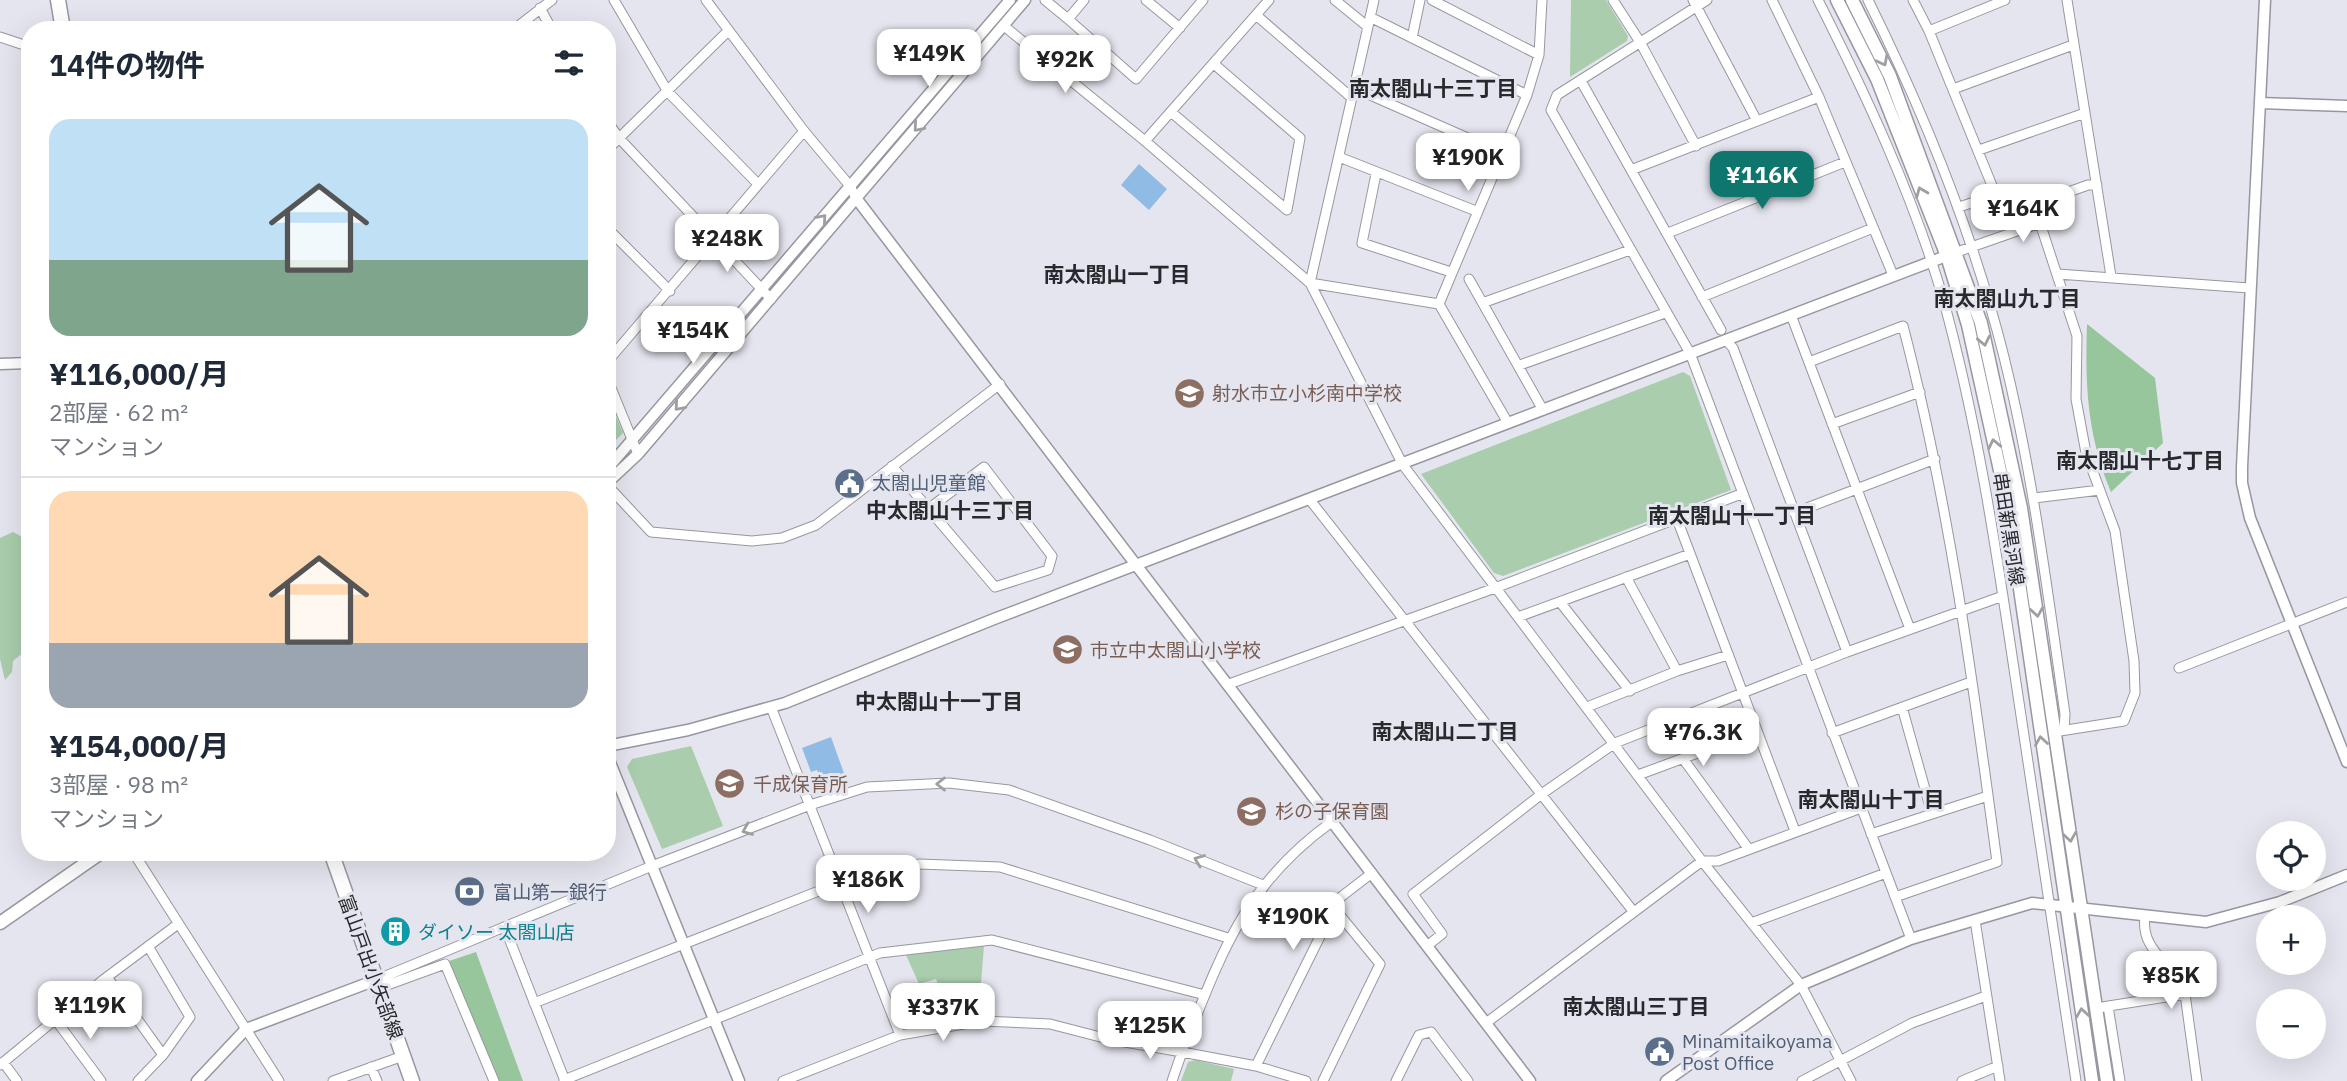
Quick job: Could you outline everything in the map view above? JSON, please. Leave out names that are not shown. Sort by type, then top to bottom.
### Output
[{"type":"main road","points":[[58,0],[62,21]]},
{"type":"main road","name":"串田新黒河線","points":[[1837,0],[1877,79],[1980,323],[2021,508],[2059,731],[2080,909],[2102,1007],[2107,1081]]},
{"type":"main road","name":"串田新黒河線","points":[[1852,0],[1890,76],[1952,254],[1968,325],[2008,507],[2092,1081]]},
{"type":"main road","points":[[0,923],[89,861]]},
{"type":"main road","name":"富山戸出小矢部線","points":[[334,861],[412,1081]]},
{"type":"street","points":[[524,21],[552,0]]},
{"type":"street","points":[[614,0],[668,92],[758,184]]},
{"type":"street","points":[[706,0],[1530,1081]]},
{"type":"street","points":[[616,459],[1010,0]]},
{"type":"street","points":[[616,475],[638,454],[1025,0]]},
{"type":"street","points":[[1045,0],[1136,79],[1203,0]]},
{"type":"street","points":[[1068,19],[1084,0]]},
{"type":"street","points":[[1146,0],[1180,28]]},
{"type":"street","points":[[1145,141],[1269,0]]},
{"type":"street","points":[[1335,0],[1369,22],[1412,38],[1527,95]]},
{"type":"street","points":[[1310,283],[1374,0]]},
{"type":"street","points":[[1412,38],[1420,0]]},
{"type":"street","points":[[1432,0],[1539,55]]},
{"type":"street","points":[[1439,304],[1527,95],[1539,55],[1542,0]]},
{"type":"street","points":[[1613,0],[1640,42],[1696,146]]},
{"type":"street","points":[[1707,0],[1695,3],[1557,95],[1551,110],[1690,354],[1911,939]]},
{"type":"street","points":[[1772,0],[1819,97],[1893,275]]},
{"type":"street","points":[[1818,0],[1877,120],[1931,262],[1972,413],[2003,596],[2076,1081]]},
{"type":"street","points":[[616,744],[688,730],[771,707],[1690,354],[1724,335],[1791,314],[1893,275],[1931,262],[1971,247],[2040,223],[2077,336],[2076,399],[2086,453],[2115,531],[2134,662],[2134,692],[2124,721],[2059,731],[2065,714],[2034,498],[2004,356],[1971,247],[1959,206],[1899,62],[1868,0]]},
{"type":"street","points":[[1913,0],[1929,31],[2004,215],[2088,185],[2098,186]]},
{"type":"street","points":[[1929,31],[1983,4],[2005,0]]},
{"type":"street","points":[[2067,0],[2110,276]]},
{"type":"street","points":[[2265,0],[2249,288],[2242,483],[2250,518],[2347,762]]},
{"type":"street","points":[[1695,3],[1757,121]]},
{"type":"street","points":[[540,8],[547,21]]},
{"type":"street","points":[[1256,15],[1353,93],[1502,153]]},
{"type":"street","points":[[1004,26],[1145,141],[1310,283],[1403,466],[1702,861],[1754,922],[1801,985],[1851,1081]]},
{"type":"street","points":[[616,141],[728,31]]},
{"type":"street","points":[[0,37],[21,44]]},
{"type":"street","points":[[1953,89],[2073,45]]},
{"type":"street","points":[[1171,112],[1287,210],[1300,138],[1214,64]]},
{"type":"street","points":[[1580,81],[1733,348],[1847,652]]},
{"type":"street","points":[[1631,170],[1819,97]]},
{"type":"street","points":[[2261,103],[2347,106]]},
{"type":"street","points":[[1979,150],[2085,113]]},
{"type":"street","points":[[616,352],[804,131]]},
{"type":"street","points":[[616,134],[771,299]]},
{"type":"street","points":[[1339,157],[1376,174],[1476,211]]},
{"type":"street","points":[[1668,233],[1845,162]]},
{"type":"street","points":[[1376,174],[1362,243],[1451,272]]},
{"type":"street","points":[[1959,206],[1996,195]]},
{"type":"street","points":[[1702,297],[1873,228]]},
{"type":"street","points":[[616,237],[670,291]]},
{"type":"street","points":[[1485,302],[1630,250]]},
{"type":"street","points":[[2058,274],[2249,288]]},
{"type":"street","points":[[1469,279],[1485,302],[1542,410]]},
{"type":"street","points":[[1310,283],[1439,304]]},
{"type":"street","points":[[1439,304],[1508,424]]},
{"type":"street","points":[[1520,365],[1665,313]]},
{"type":"street","points":[[1791,314],[1910,629]]},
{"type":"street","points":[[1809,362],[1903,326],[1935,459],[1962,611],[1997,862],[1895,897]]},
{"type":"street","points":[[0,364],[21,363]]},
{"type":"street","points":[[616,494],[651,533],[752,541],[782,538],[816,525],[1000,384]]},
{"type":"street","points":[[1832,424],[1920,392]]},
{"type":"street","points":[[616,399],[638,454]]},
{"type":"street","points":[[1794,513],[1857,486],[1935,459]]},
{"type":"street","points":[[891,466],[928,510],[995,587],[1048,570],[1052,556],[984,467],[928,510]]},
{"type":"street","points":[[2034,498],[2100,489]]},
{"type":"street","points":[[1229,684],[1495,588],[1741,494]]},
{"type":"street","points":[[1310,500],[1543,793],[1633,911]]},
{"type":"street","points":[[1677,519],[1796,831]]},
{"type":"street","points":[[1518,617],[1690,554]]},
{"type":"street","points":[[1626,578],[1677,671]]},
{"type":"street","points":[[1427,946],[1442,934],[1413,894],[1543,793],[1615,743],[1847,652],[2003,596]]},
{"type":"street","points":[[1560,602],[1630,691]]},
{"type":"street","points":[[2179,668],[2347,602]]},
{"type":"street","points":[[1587,707],[1677,671],[1728,655]]},
{"type":"street","points":[[1832,733],[1971,682]]},
{"type":"street","points":[[771,707],[900,1035]]},
{"type":"street","points":[[1902,707],[1932,814]]},
{"type":"street","points":[[1638,775],[1757,731]]},
{"type":"street","points":[[1684,760],[1748,848]]},
{"type":"street","points":[[616,777],[739,1081]]},
{"type":"street","points":[[377,984],[652,866],[810,805],[867,787],[949,783],[1009,790],[1150,840],[1263,885]]},
{"type":"street","points":[[1871,834],[1988,796]]},
{"type":"street","points":[[1486,1023],[1702,861],[1718,861],[1861,808]]},
{"type":"street","points":[[1172,1081],[1228,938],[1263,885],[1295,850],[1333,821]]},
{"type":"street","points":[[139,861],[279,1081]]},
{"type":"street","points":[[534,1003],[839,883],[919,864],[1000,867],[1228,938]]},
{"type":"street","points":[[1256,1066],[1334,908],[1333,903],[1372,873]]},
{"type":"street","points":[[1754,922],[1886,873]]},
{"type":"street","points":[[1666,1081],[1801,985],[1911,939],[2032,903],[2050,902],[2080,909],[2206,922],[2280,902],[2347,875]]},
{"type":"street","points":[[1323,1081],[1380,964],[1334,908]]},
{"type":"street","points":[[2145,917],[2143,930],[2146,942],[2180,981],[2185,994],[2197,1081]]},
{"type":"street","points":[[1975,920],[2000,1081]]},
{"type":"street","points":[[17,1081],[2,1064],[107,977],[178,924]]},
{"type":"street","points":[[505,928],[564,1080],[880,953],[992,940],[1205,995]]},
{"type":"street","points":[[138,1081],[163,1055],[190,1017],[148,946]]},
{"type":"street","points":[[197,1081],[246,1029],[377,984],[445,964],[494,1081]]},
{"type":"street","points":[[107,977],[163,1055]]},
{"type":"street","points":[[2120,1081],[2102,1007],[2185,994]]},
{"type":"street","points":[[1802,1081],[1839,1059],[1912,1023],[1986,996]]},
{"type":"street","points":[[55,1019],[101,1081]]},
{"type":"street","points":[[783,1081],[900,1035],[981,1021],[1050,1024],[1108,1039],[1256,1066],[1306,1081]]},
{"type":"street","points":[[1396,1081],[1419,1035],[1431,1032],[1468,1081]]},
{"type":"street","points":[[332,1081],[403,1056]]},
{"type":"street","points":[[1962,1081],[1998,1066]]},
{"type":"street","points":[[371,1067],[376,1081]]},
{"type":"green space","points":[[1571,0],[1606,0],[1628,36],[1627,41],[1570,77]]},
{"type":"green space","points":[[2087,324],[2155,378],[2163,443],[2111,492],[2097,450],[2089,410]]},
{"type":"green space","points":[[1683,372],[1690,376],[1731,490],[1503,576],[1494,573],[1421,474]]},
{"type":"green space","points":[[616,416],[623,433],[616,440]]},
{"type":"green space","points":[[13,532],[21,536],[21,654],[13,661],[12,672],[5,680],[0,659],[0,538]]},
{"type":"green space","points":[[691,746],[723,826],[662,849],[627,767],[632,759]]},
{"type":"green space","points":[[984,946],[979,1007],[946,1010],[936,979],[919,984],[906,955]]},
{"type":"green space","points":[[476,952],[523,1081],[498,1081],[449,961]]},
{"type":"green space","points":[[1195,1060],[1234,1069],[1231,1081],[1181,1081],[1188,1062]]},
{"type":"water","points":[[1139,164],[1167,189],[1149,210],[1121,185]]},
{"type":"water","points":[[831,737],[845,776],[822,785],[817,770],[811,772],[802,748]]},
{"type":"place","name":"射水市立小杉南中学校","points":[[1189,393]]},
{"type":"place","name":"太閤山児童館","points":[[849,483]]},
{"type":"place","name":"市立中太閤山小学校","points":[[1067,650]]},
{"type":"place","name":"千成保育所","points":[[730,784]]},
{"type":"place","name":"杉の子保育園","points":[[1252,811]]},
{"type":"place","name":"富山第一銀行","points":[[470,892]]},
{"type":"place","name":"ダイソー 太閤山店","points":[[395,932]]},
{"type":"place","name":"Minamitaikoyama Post Office","points":[[1659,1052]]},
{"type":"district","name":"南太閤山十三丁目","points":[[1433,89]]},
{"type":"district","name":"南太閤山一丁目","points":[[1117,275]]},
{"type":"district","name":"南太閤山九丁目","points":[[2007,299]]},
{"type":"district","name":"南太閤山十七丁目","points":[[2140,461]]},
{"type":"district","name":"中太閤山十三丁目","points":[[950,511]]},
{"type":"district","name":"南太閤山十一丁目","points":[[1732,516]]},
{"type":"district","name":"中太閤山十一丁目","points":[[939,702]]},
{"type":"district","name":"南太閤山二丁目","points":[[1445,732]]},
{"type":"district","name":"南太閤山十丁目","points":[[1871,800]]},
{"type":"district","name":"南太閤山三丁目","points":[[1636,1007]]}]
